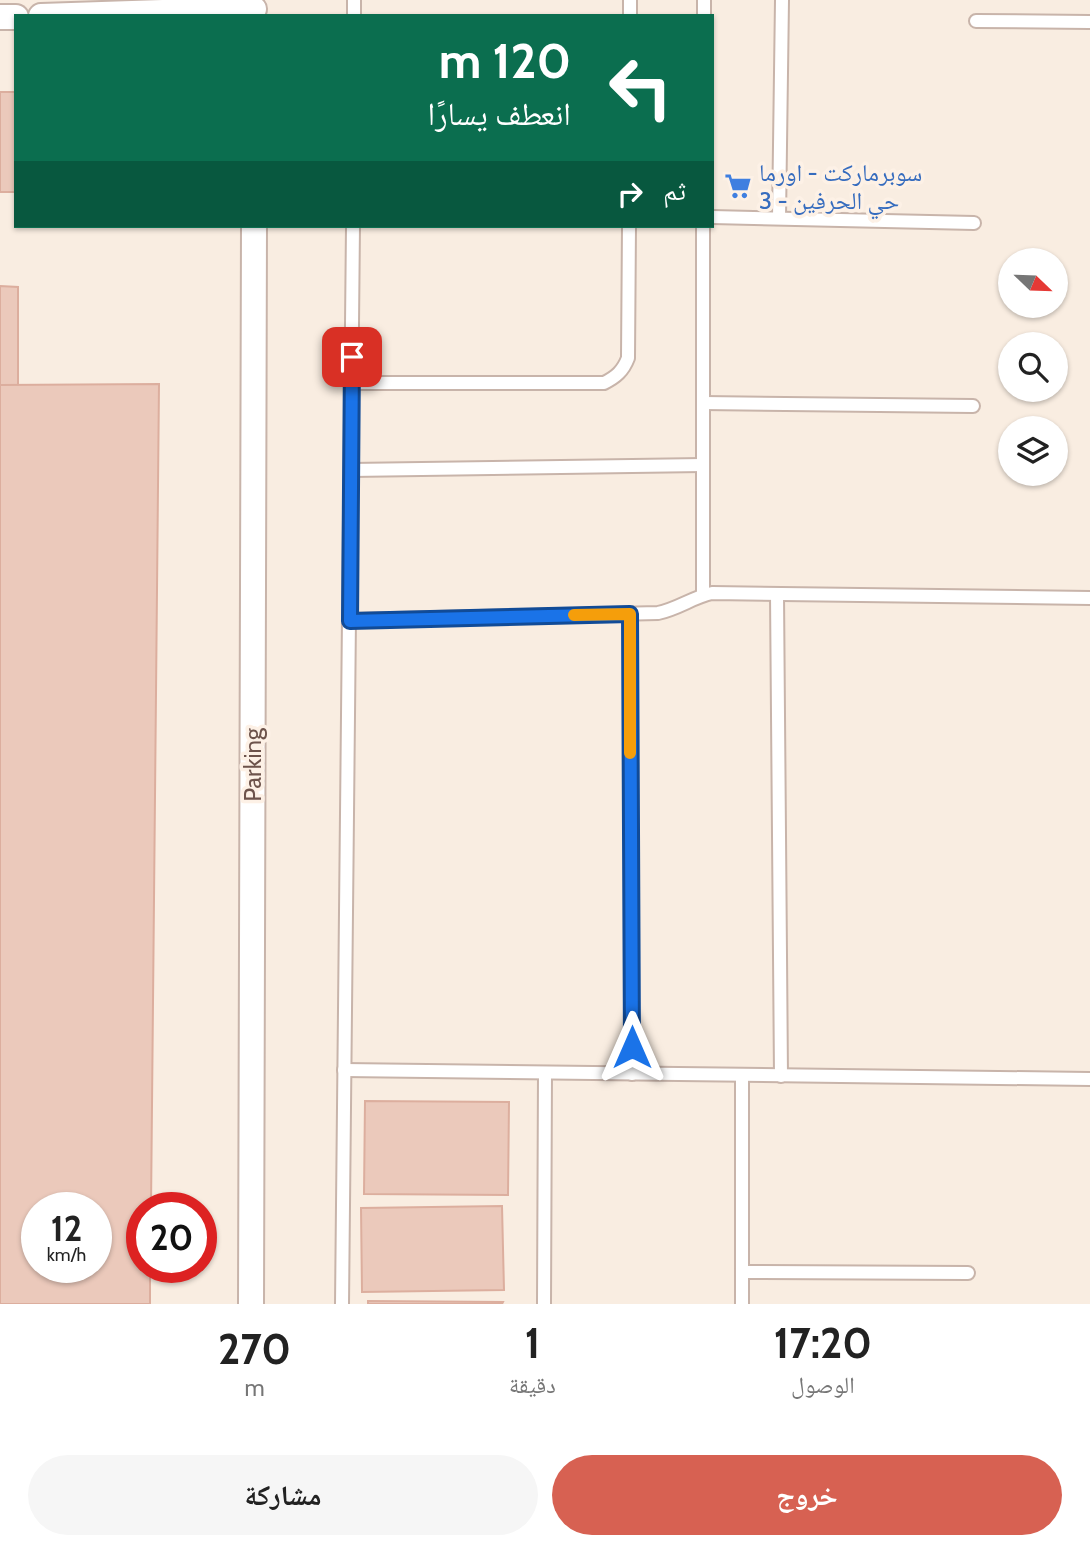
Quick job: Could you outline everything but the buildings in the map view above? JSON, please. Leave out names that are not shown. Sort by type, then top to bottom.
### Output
[{"type":"street","points":[[94,14],[254,8]]},
{"type":"street","name":"Parking","points":[[251,1304],[254,228]]},
{"type":"lane","points":[[779,218],[782,0]]},
{"type":"lane","points":[[976,21],[1090,22]]},
{"type":"lane","points":[[714,217],[975,222]]},
{"type":"lane","points":[[342,1304],[353,228]]},
{"type":"lane","points":[[352,383],[604,383],[612,379],[620,374],[628,358],[629,228]]},
{"type":"lane","points":[[703,228],[703,595]]},
{"type":"lane","points":[[703,403],[974,406]]},
{"type":"lane","points":[[351,470],[703,465]]},
{"type":"lane","points":[[350,621],[670,611],[712,593],[1090,598]]},
{"type":"lane","points":[[777,594],[781,1076]]},
{"type":"lane","points":[[630,614],[632,1074]]},
{"type":"lane","points":[[344,1070],[1090,1079]]},
{"type":"lane","points":[[544,1304],[545,1073]]},
{"type":"lane","points":[[742,1075],[742,1304]]},
{"type":"lane","points":[[742,1272],[968,1273]]},
{"type":"slow traffic","points":[[574,615],[630,614],[630,753]]},
{"type":"place","name":"سوبرماركت - اورما 3 - حي الحرفين","points":[[738,186]]},
{"type":"route","points":[[352,357],[350,621],[630,614],[632,1047]]}]
